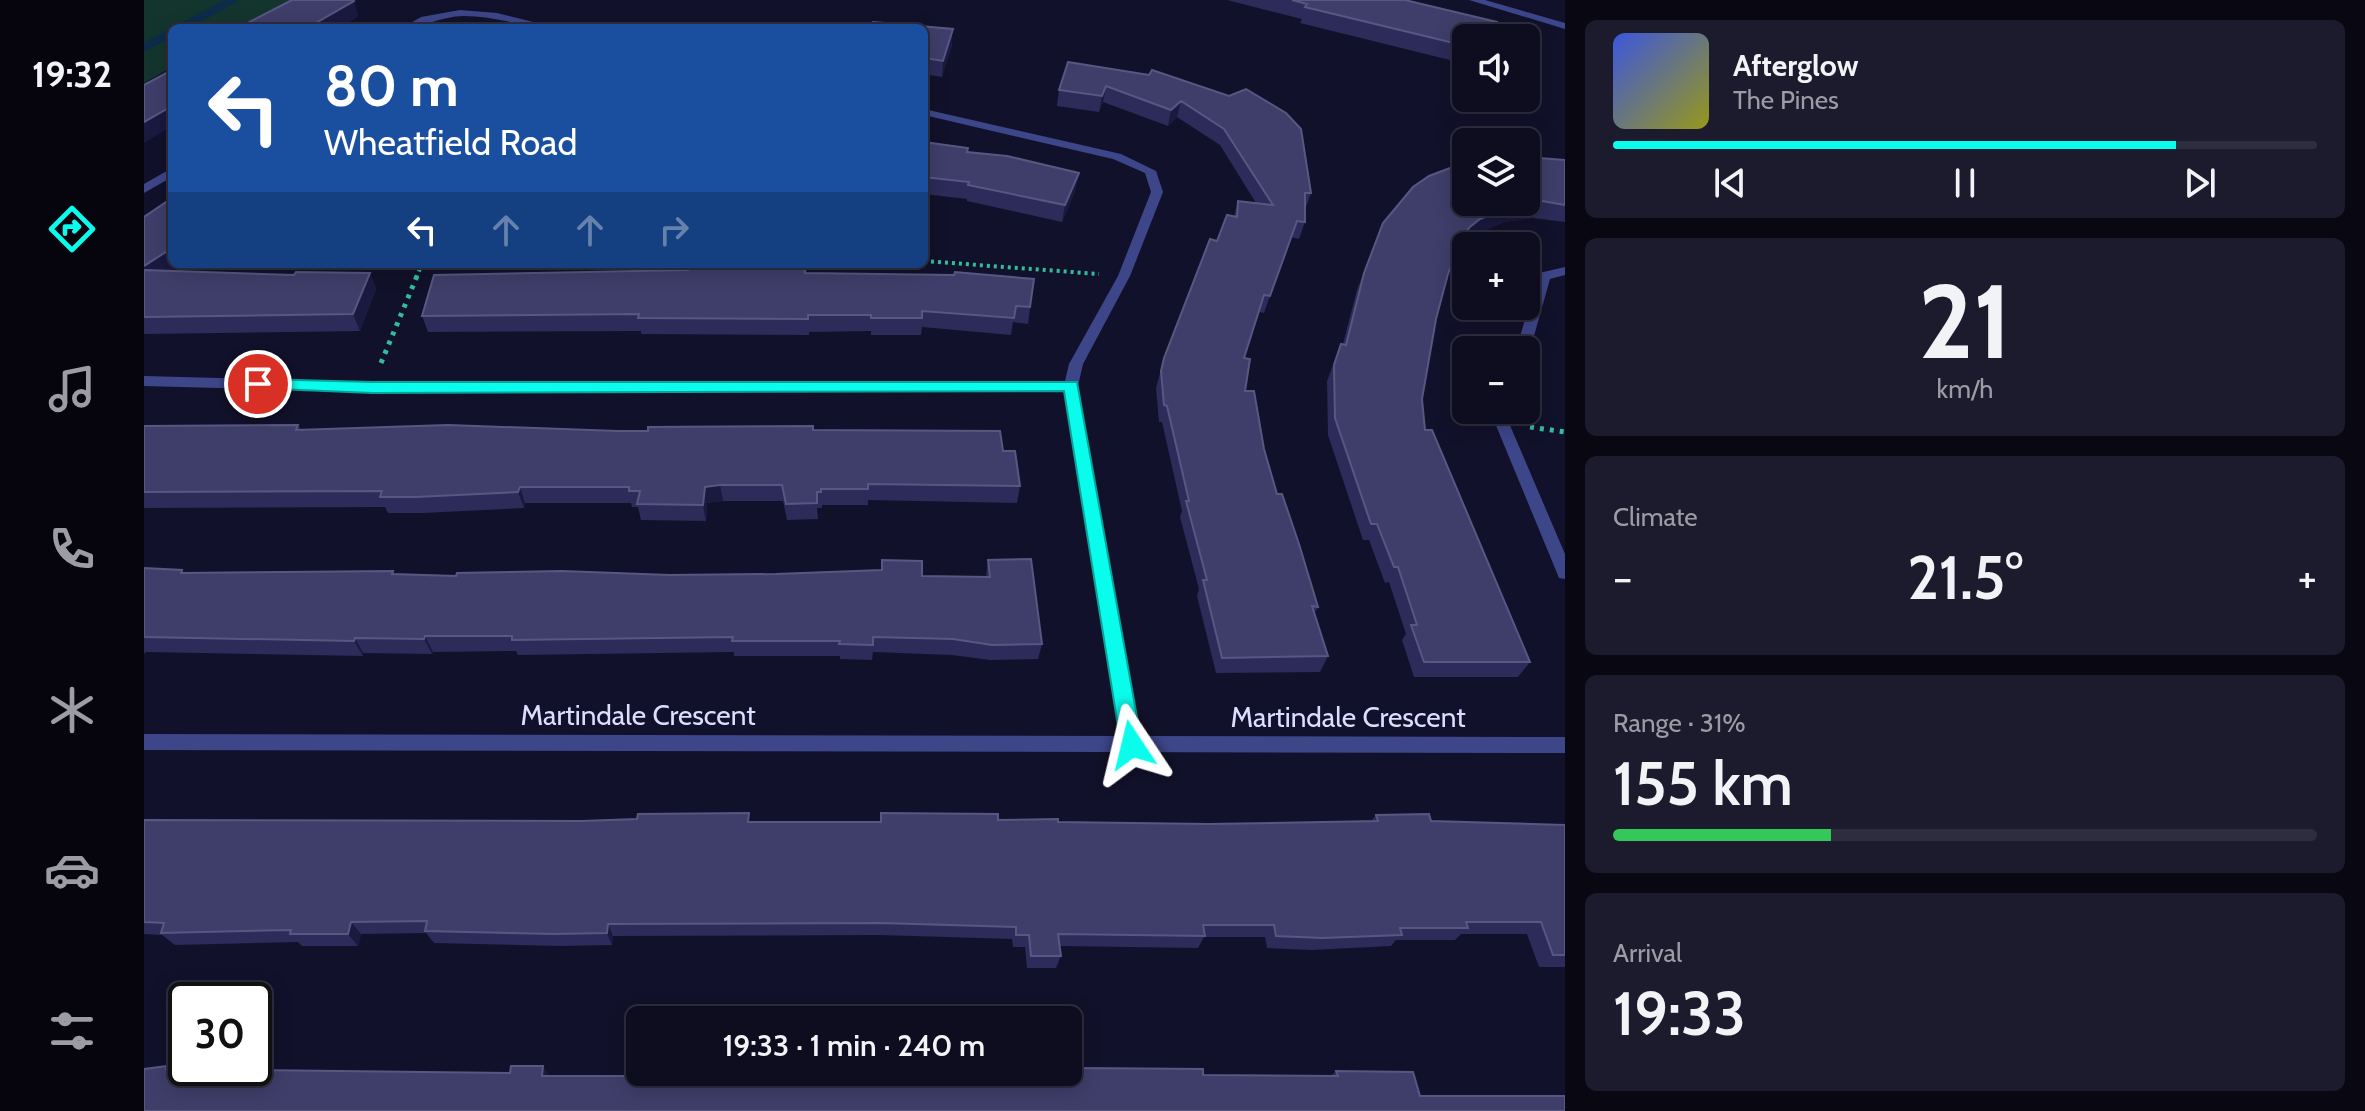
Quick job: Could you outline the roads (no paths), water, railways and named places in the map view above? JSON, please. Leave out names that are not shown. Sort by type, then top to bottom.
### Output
[{"type":"street","points":[[1474,0],[1565,26]]},
{"type":"street","points":[[413,24],[426,16],[476,11],[535,24]]},
{"type":"street","points":[[928,113],[1117,156],[1150,171],[1157,192],[1124,276],[1076,364],[1071,386],[1132,745]]},
{"type":"street","points":[[144,189],[168,174]]},
{"type":"street","points":[[1527,336],[1544,276],[1565,271]]},
{"type":"street","points":[[144,381],[372,387],[1071,386]]},
{"type":"street","points":[[1502,424],[1565,573]]},
{"type":"street","name":"Martindale Crescent","points":[[144,742],[1565,745]]},
{"type":"waterway","points":[[188,24],[233,0]]},
{"type":"waterway","points":[[144,47],[168,34]]}]
